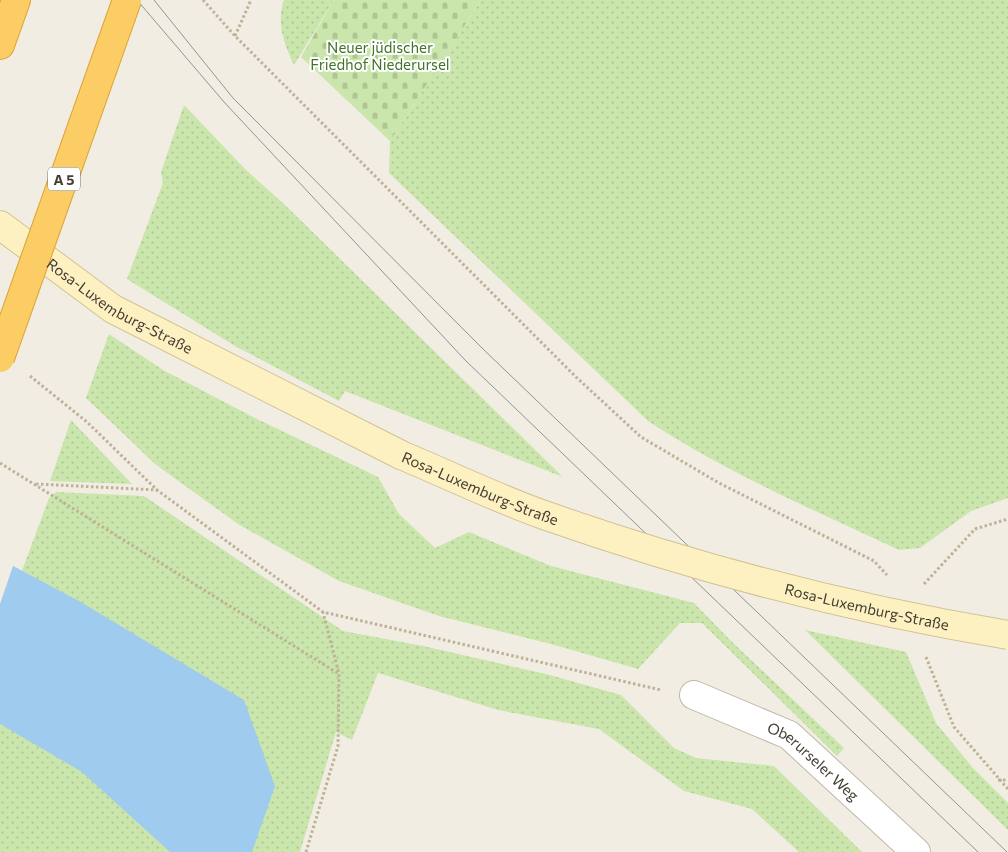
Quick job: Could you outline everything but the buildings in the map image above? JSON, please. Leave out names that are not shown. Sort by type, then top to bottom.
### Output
[{"type":"highway","points":[[0,45],[16,0]]},
{"type":"highway","name":"A 5","points":[[0,358],[127,0]]},
{"type":"main road","name":"Rosa-Luxemburg-Straße","points":[[0,225],[113,309],[401,455],[543,515],[741,577],[919,620],[1008,636]]},
{"type":"street","name":"Oberurseler Weg","points":[[694,696],[789,736],[916,852]]},
{"type":"path","points":[[203,0],[235,36],[569,370],[641,437],[719,483],[874,561],[892,580]]},
{"type":"path","points":[[235,36],[250,0]]},
{"type":"path","points":[[29,374],[87,422],[158,490],[323,612],[631,684],[694,696]]},
{"type":"path","points":[[0,463],[339,674]]},
{"type":"path","points":[[34,484],[158,490]]},
{"type":"path","points":[[923,585],[975,529],[1008,519]]},
{"type":"path","points":[[306,852],[338,746],[339,674],[323,612]]},
{"type":"path","points":[[923,649],[954,727],[997,780],[1008,789]]},
{"type":"path","points":[[997,780],[1008,780]]},
{"type":"green space","points":[[284,0],[334,0],[294,65],[282,33],[281,17]]},
{"type":"green space","name":"Neuer jüdischer Friedhof Niederursel","points":[[334,0],[481,0],[390,141],[301,57]]},
{"type":"green space","points":[[481,0],[1008,0],[1008,498],[971,511],[920,548],[899,550],[740,474],[648,421],[389,173],[390,141]]},
{"type":"green space","points":[[184,105],[246,170],[286,206],[563,477],[345,391],[339,401],[235,346],[127,279],[163,183],[161,172]]},
{"type":"green space","points":[[109,334],[163,370],[255,418],[378,477],[399,514],[435,548],[469,532],[551,566],[694,603],[731,641],[844,748],[837,756],[702,623],[680,623],[638,669],[551,644],[439,616],[339,581],[238,524],[155,464],[86,398]]},
{"type":"green space","points":[[71,420],[132,484],[50,481]]},
{"type":"green space","points":[[56,492],[144,496],[343,631],[423,646],[550,675],[621,695],[674,748],[696,758],[774,766],[862,852],[799,852],[752,809],[684,791],[599,729],[498,710],[378,673],[352,740],[336,732],[300,852],[0,852],[0,630],[49,498]]},
{"type":"green space","points":[[805,630],[906,652],[936,723],[973,768],[1008,803],[1008,830]]},
{"type":"water","points":[[0,559],[79,601],[244,700],[275,786],[252,852],[170,852],[82,772],[0,724]]},
{"type":"pier","points":[[0,556],[14,563],[0,604]]},
{"type":"tram line","points":[[137,0],[224,102],[466,361],[978,852]]},
{"type":"tram line","points":[[154,0],[233,98],[483,349],[1007,852]]}]
